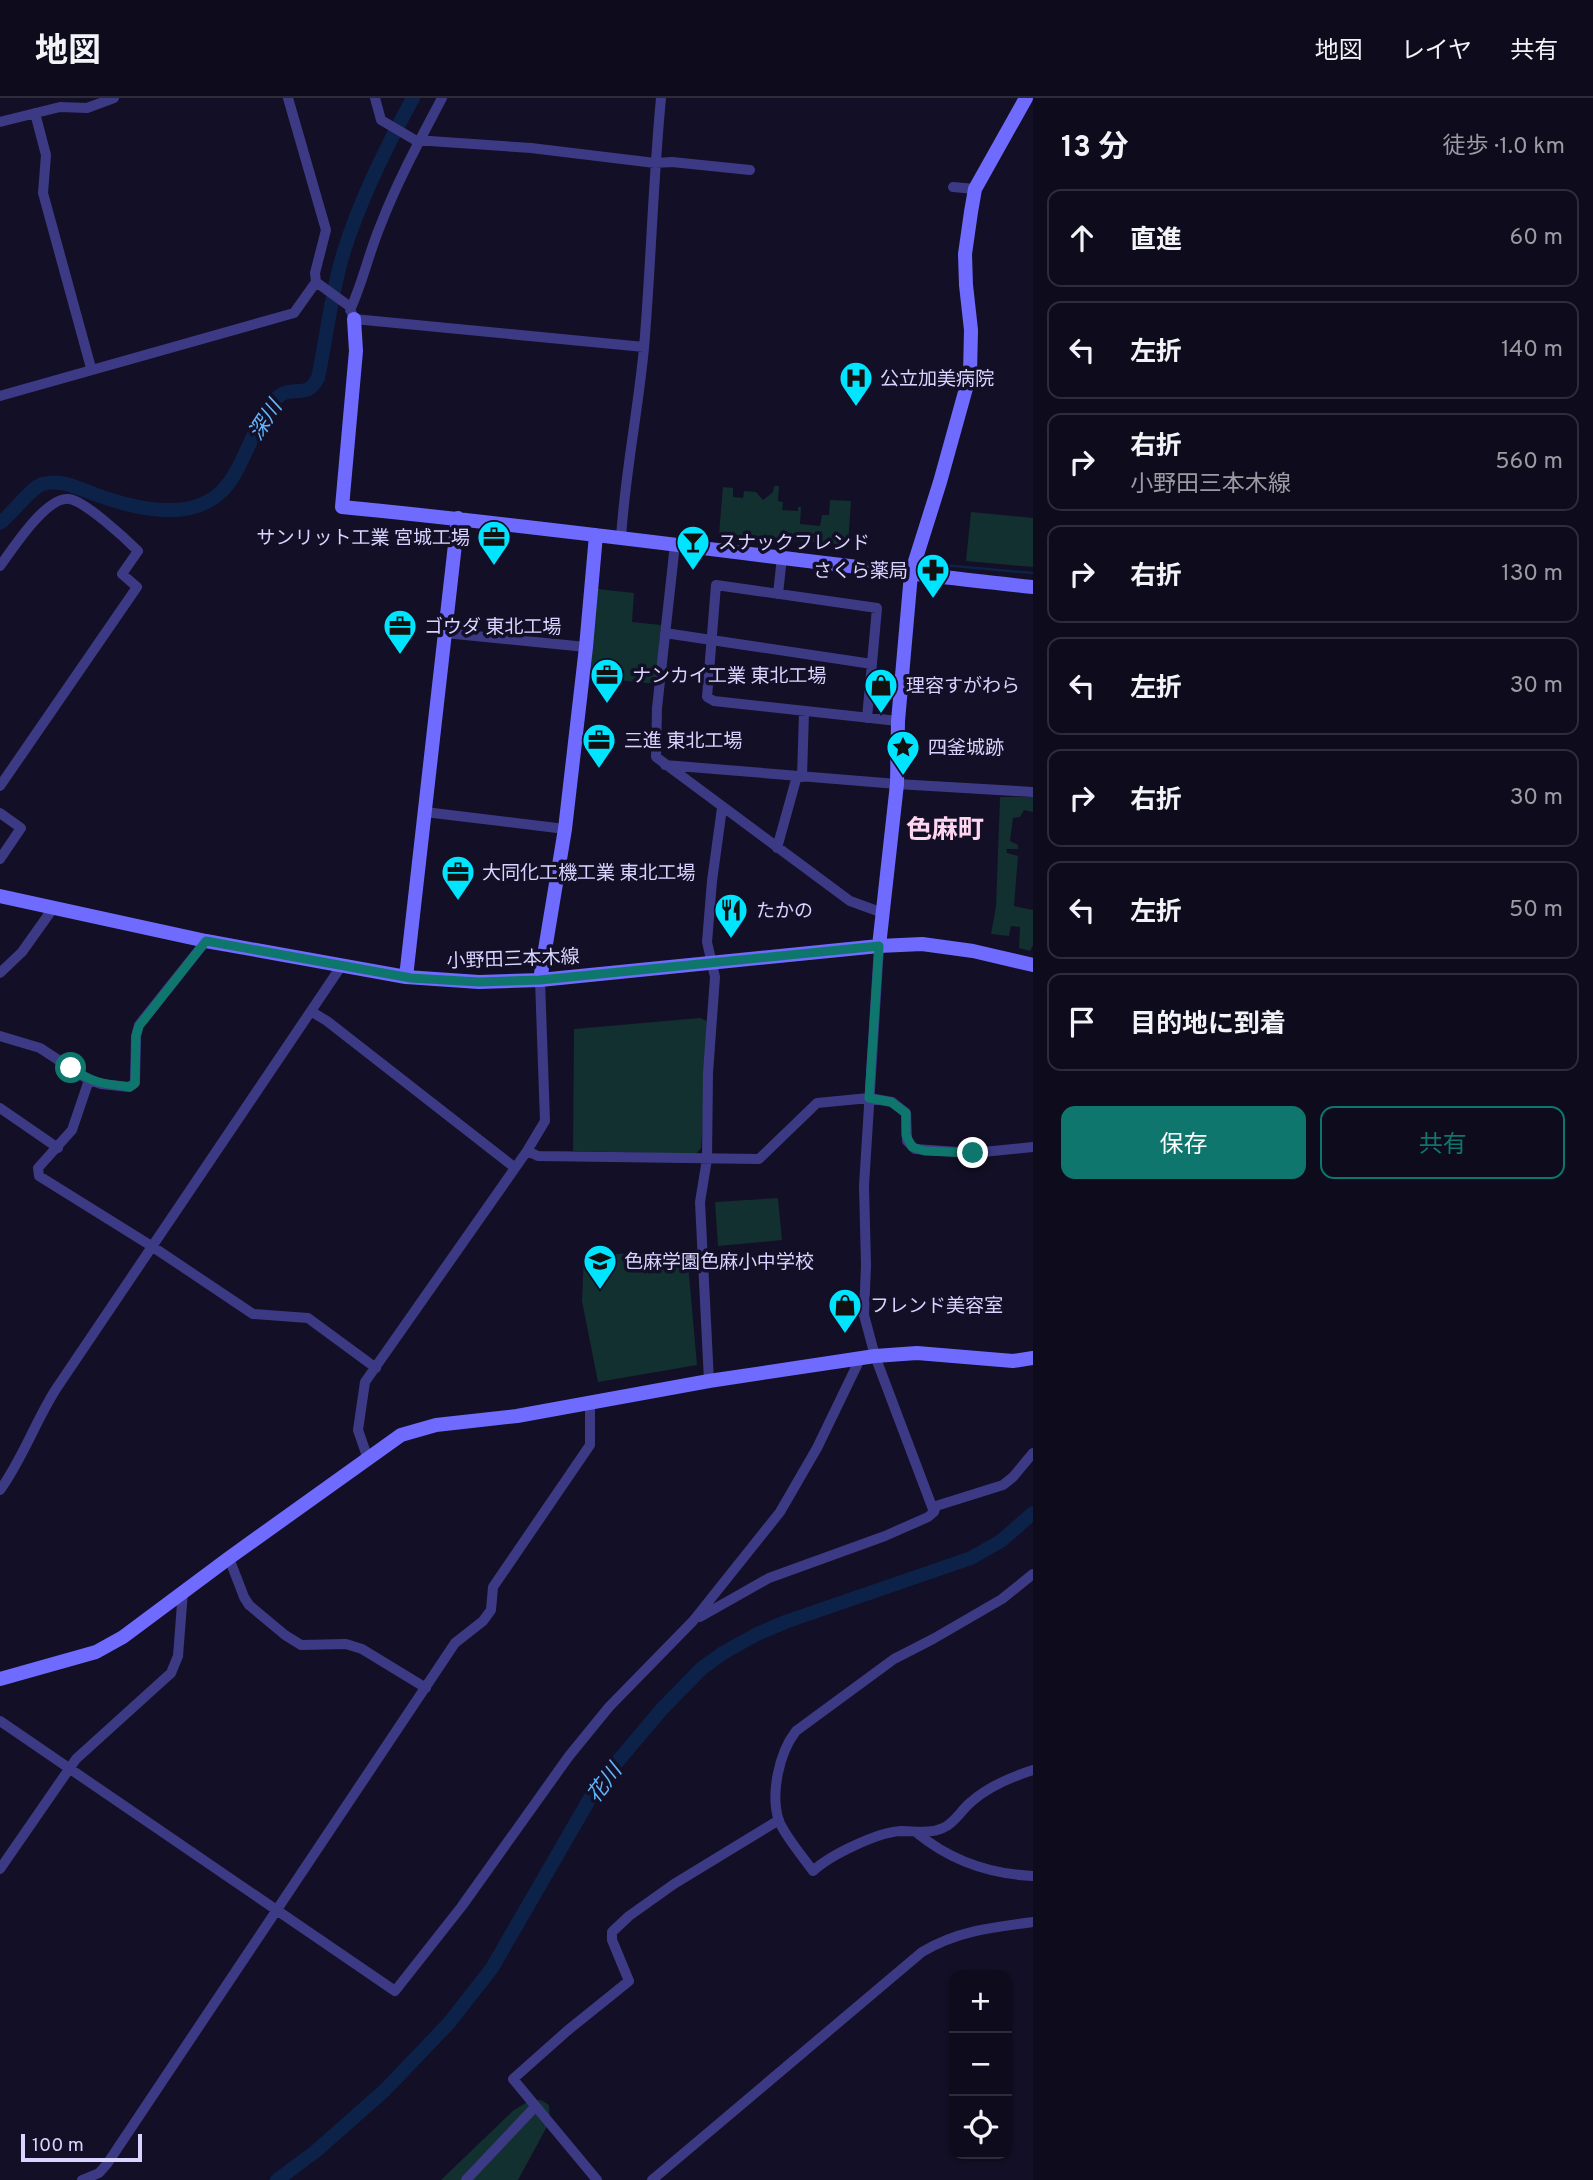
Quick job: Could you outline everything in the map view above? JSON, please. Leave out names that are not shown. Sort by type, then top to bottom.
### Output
[{"type":"street","points":[[0,122],[60,103],[87,108],[114,98]]},
{"type":"street","points":[[288,98],[326,225],[314,278],[351,312],[644,347]]},
{"type":"street","points":[[375,98],[381,120],[416,139],[750,170]]},
{"type":"street","points":[[442,98],[416,139],[380,226],[351,312],[356,351],[342,506],[1033,587]]},
{"type":"street","points":[[621,538],[626,471],[644,347],[661,98]]},
{"type":"street","points":[[934,1512],[868,1357],[864,1315],[864,1186],[869,1098],[879,946],[897,784],[898,722],[911,574],[970,373],[971,330],[965,254],[975,189],[1026,98]]},
{"type":"street","points":[[35,113],[46,155],[43,193],[91,368]]},
{"type":"street","points":[[953,187],[975,189]]},
{"type":"street","points":[[0,396],[91,368],[289,315],[297,309],[316,282]]},
{"type":"street","points":[[0,566],[44,511],[60,500],[68,499],[88,509],[138,551],[122,575],[137,587],[0,786]]},
{"type":"street","points":[[406,977],[457,518]]},
{"type":"street","points":[[368,1459],[359,1437],[358,1422],[363,1387],[545,1121],[540,980],[565,829],[596,535]]},
{"type":"street","points":[[674,544],[657,708],[656,757],[850,901],[883,913]]},
{"type":"street","points":[[778,594],[782,557]]},
{"type":"street","points":[[867,719],[877,608],[716,586],[707,697],[714,701],[804,712],[867,719],[898,722]]},
{"type":"street","points":[[444,633],[586,647]]},
{"type":"street","points":[[666,633],[872,664]]},
{"type":"street","points":[[777,848],[800,776],[804,712]]},
{"type":"street","points":[[665,765],[1033,792]]},
{"type":"street","points":[[709,1381],[700,1202],[707,1159],[708,1073],[715,977],[707,945],[709,901],[722,808]]},
{"type":"street","points":[[425,812],[565,829]]},
{"type":"street","points":[[0,813],[21,828],[0,859]]},
{"type":"street","name":"小野田三本木線","points":[[0,895],[206,941],[406,977],[479,982],[540,980],[922,944],[973,951],[1033,965]]},
{"type":"street","points":[[0,973],[22,952],[54,907]]},
{"type":"street","points":[[0,1035],[40,1048],[89,1080],[130,1087],[135,1083],[136,1036],[139,1026],[206,941]]},
{"type":"street","points":[[0,1490],[15,1469],[42,1411],[342,965]]},
{"type":"street","points":[[312,1012],[514,1167]]},
{"type":"street","points":[[89,1080],[72,1130],[38,1168],[39,1176],[153,1247],[253,1314],[308,1318],[376,1368]]},
{"type":"street","points":[[527,1151],[538,1156],[759,1159],[817,1102],[869,1098],[891,1102],[906,1113],[907,1140],[915,1149],[973,1153],[1033,1147]]},
{"type":"street","points":[[0,1108],[58,1148]]},
{"type":"street","points":[[0,1679],[96,1652],[123,1637],[401,1435],[436,1425],[517,1416],[709,1381],[868,1357],[917,1353],[1013,1361],[1033,1358]]},
{"type":"street","points":[[0,1721],[395,1991],[462,1906],[569,1756],[618,1698],[693,1620],[780,1512],[868,1357]]},
{"type":"street","points":[[82,2180],[99,2173],[107,2164],[455,1643],[483,1621],[491,1611],[493,1587],[588,1448],[590,1402]]},
{"type":"street","points":[[693,1620],[769,1578],[886,1536],[928,1517],[936,1506],[1003,1485],[1033,1453]]},
{"type":"street","points":[[229,1558],[249,1605],[285,1635],[301,1645],[346,1644],[362,1649],[426,1688]]},
{"type":"street","points":[[1033,1574],[1002,1599],[894,1659],[796,1731],[781,1762],[776,1797],[779,1820],[813,1871],[845,1852],[887,1833],[916,1833],[942,1829],[976,1797],[1015,1776],[1033,1770]]},
{"type":"street","points":[[0,1869],[69,1768],[171,1672],[178,1656],[183,1591]]},
{"type":"street","points":[[597,2180],[513,2079],[629,1981],[612,1940],[612,1932],[665,1890],[779,1820]]},
{"type":"street","points":[[916,1833],[943,1852],[979,1868],[1033,1875]]},
{"type":"street","points":[[652,2180],[922,1952],[944,1939],[973,1930],[1033,1922]]},
{"type":"street","points":[[466,2180],[535,2107]]},
{"type":"green space","points":[[774,486],[779,486],[778,501],[783,502],[782,510],[798,511],[798,507],[801,507],[800,524],[820,526],[822,515],[829,515],[830,500],[851,501],[848,545],[719,534],[723,487],[733,488],[733,497],[743,498],[744,491],[756,492],[763,500],[773,492]]},
{"type":"green space","points":[[971,512],[1033,518],[1033,567],[966,561]]},
{"type":"green space","points":[[598,589],[634,593],[632,622],[661,625],[656,684],[589,677]]},
{"type":"green space","points":[[1000,797],[1033,797],[1033,812],[1024,810],[1020,817],[1013,818],[1010,841],[1018,845],[1018,849],[1006,849],[1007,853],[1018,856],[1014,906],[1033,910],[1033,945],[1030,951],[1019,948],[1020,927],[1011,926],[1009,936],[991,934],[996,907]]},
{"type":"green space","points":[[700,1018],[709,1022],[701,1148],[696,1154],[573,1151],[574,1029]]},
{"type":"green space","points":[[778,1198],[782,1240],[718,1246],[715,1202]]},
{"type":"green space","points":[[687,1252],[697,1365],[598,1382],[582,1301],[584,1255]]},
{"type":"green space","points":[[541,2100],[549,2105],[550,2121],[518,2180],[441,2180],[514,2110],[529,2101]]},
{"type":"waterway","name":"深川","points":[[0,523],[33,490],[50,483],[70,485],[125,504],[159,510],[193,507],[208,502],[221,492],[235,474],[262,418],[274,401],[288,392],[310,388],[318,378],[344,251],[375,173],[413,98]]},
{"type":"waterway","points":[[942,565],[1033,573]]},
{"type":"waterway","name":"花川","points":[[277,2180],[316,2151],[385,2090],[449,2023],[492,1968],[597,1786],[661,1710],[702,1668],[757,1634],[788,1621],[971,1558],[1001,1541],[1033,1513]]},
{"type":"place","name":"公立加美病院","points":[[856,408]]},
{"type":"place","name":"サンリット工業 宮城工場","points":[[494,567]]},
{"type":"place","name":"スナックフレンド","points":[[693,572]]},
{"type":"place","name":"さくら薬局","points":[[933,600]]},
{"type":"place","name":"ゴウダ 東北工場","points":[[400,656]]},
{"type":"place","name":"ナンカイ工業 東北工場","points":[[607,705]]},
{"type":"place","name":"理容すがわら","points":[[881,715]]},
{"type":"place","name":"三進 東北工場","points":[[599,770]]},
{"type":"place","name":"四釜城跡","points":[[903,777]]},
{"type":"place","name":"大同化工機工業 東北工場","points":[[458,902]]},
{"type":"place","name":"たかの","points":[[731,940]]},
{"type":"place","name":"色麻学園色麻小中学校","points":[[600,1291]]},
{"type":"place","name":"フレンド美容室","points":[[845,1335]]},
{"type":"district","name":"色麻町","points":[[945,829]]},
{"type":"route","points":[[71,1068],[89,1080],[101,1084],[130,1087],[135,1083],[136,1036],[139,1026],[206,941],[411,978],[479,982],[540,980],[879,946],[869,1098],[891,1102],[906,1113],[907,1140],[915,1149],[973,1153]]}]
